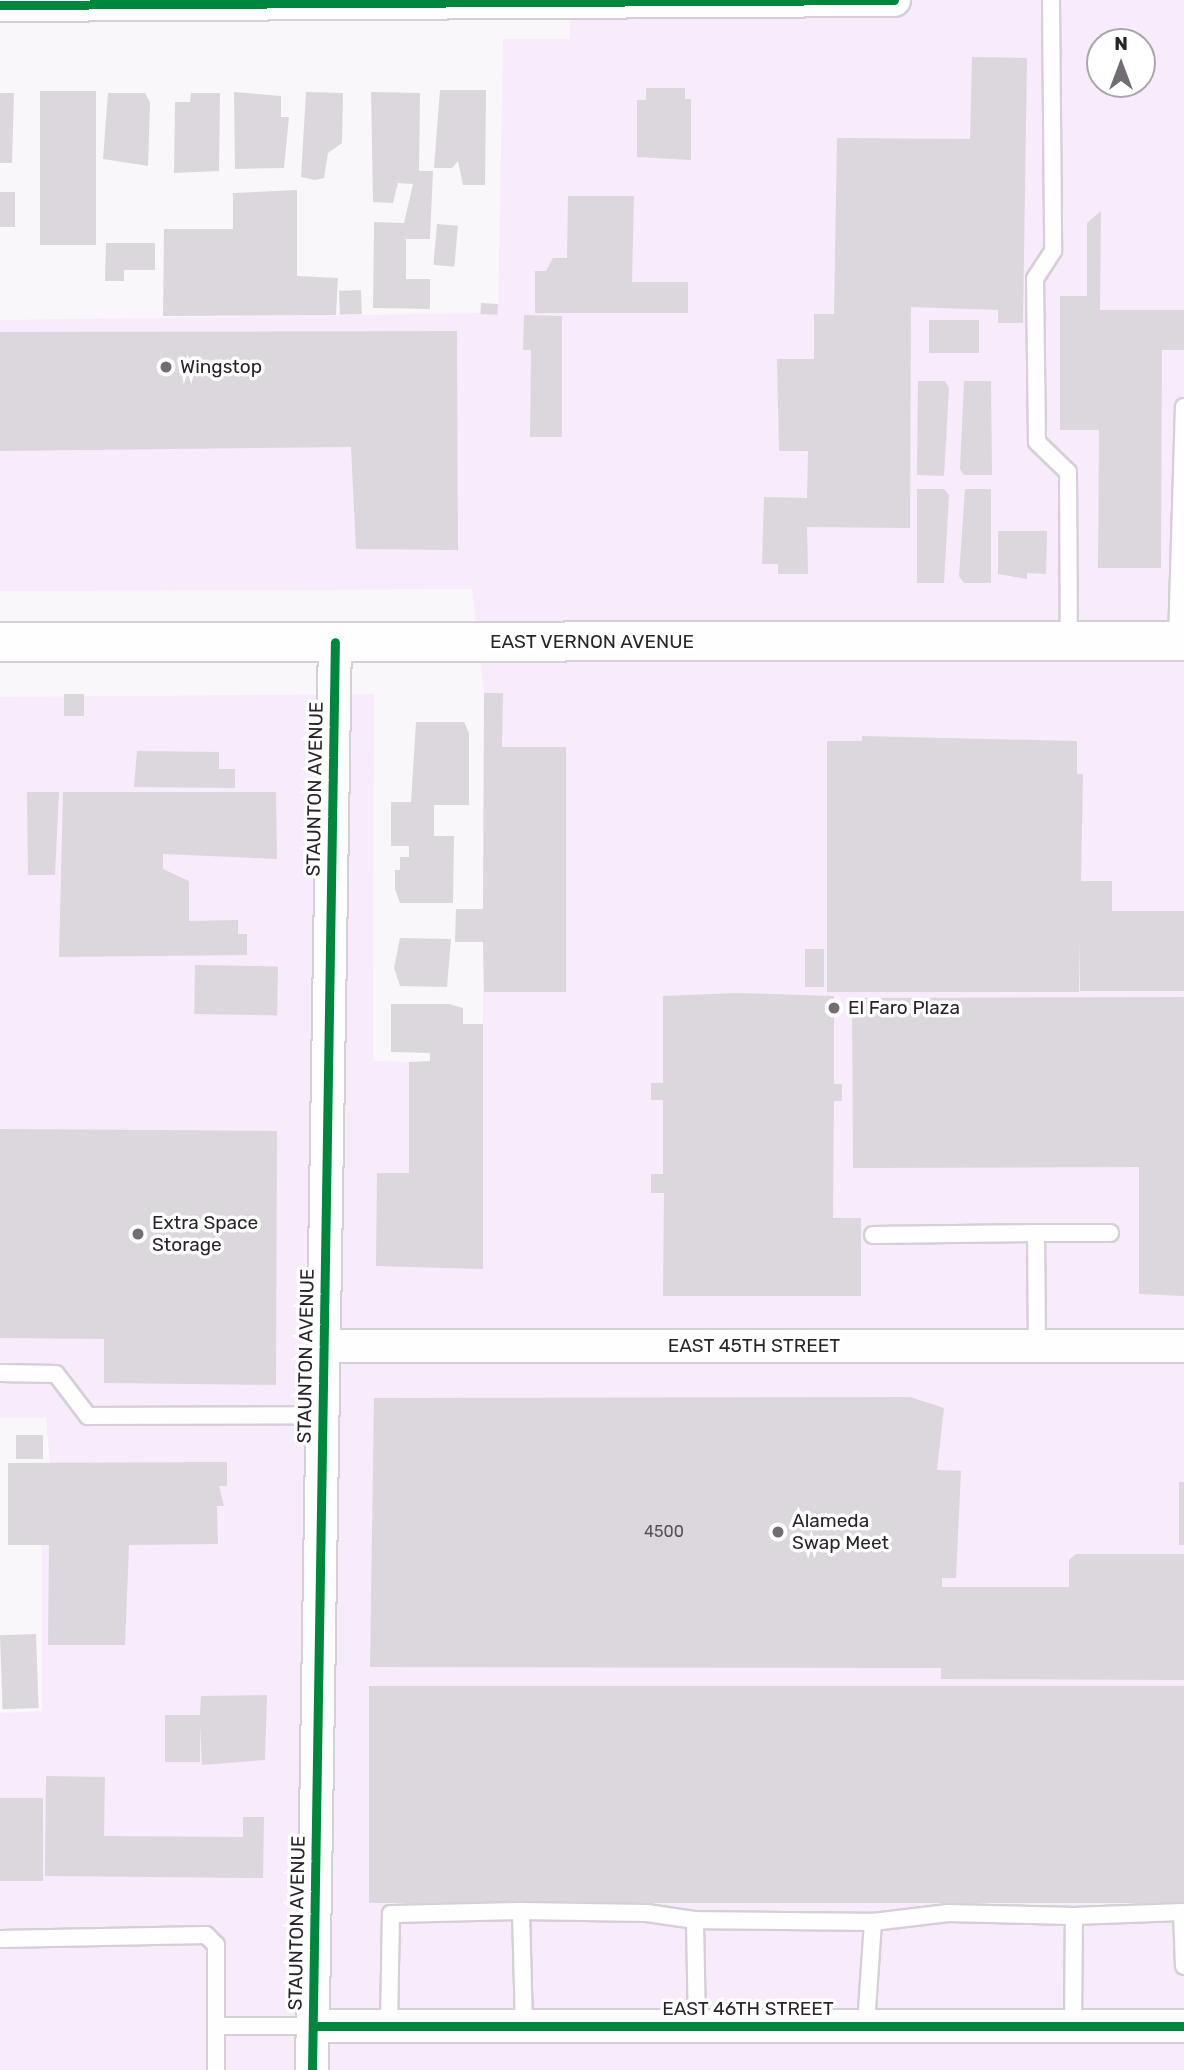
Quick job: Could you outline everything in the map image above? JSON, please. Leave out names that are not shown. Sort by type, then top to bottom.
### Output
[{"type":"main road","name":"EAST VERNON AVENUE","points":[[0,642],[1181,641]]},
{"type":"street","points":[[0,5],[894,0]]},
{"type":"street","name":"STAUNTON AVENUE","points":[[312,2070],[335,642]]},
{"type":"street","name":"EAST 45TH STREET","points":[[324,1346],[1184,1346]]},
{"type":"street","name":"EAST 46TH STREET","points":[[313,2026],[1184,2025]]},
{"type":"lane","points":[[1051,0],[1053,251],[1035,279],[1037,442],[1068,472],[1069,641]]},
{"type":"lane","points":[[1181,641],[1184,407]]},
{"type":"lane","points":[[1036,1233],[1037,1346]]},
{"type":"lane","points":[[873,1234],[1110,1233]]},
{"type":"lane","points":[[0,1373],[56,1374],[88,1416],[323,1415]]},
{"type":"lane","points":[[522,1911],[524,2026]]},
{"type":"lane","points":[[389,2026],[391,1914],[522,1911],[647,1913],[695,1920],[873,1922],[948,1913],[1074,1916],[1182,1912],[1184,1966]]},
{"type":"lane","points":[[1073,2025],[1074,1916]]},
{"type":"lane","points":[[695,1920],[697,2026]]},
{"type":"lane","points":[[866,2026],[873,1922]]},
{"type":"lane","points":[[0,1939],[206,1935],[216,1945],[216,2070]]},
{"type":"lane","points":[[1184,2018],[1184,2025]]},
{"type":"lane","points":[[216,2026],[313,2026]]},
{"type":"shaded area","points":[[570,0],[1184,0],[1184,2070],[0,2070],[0,1713],[42,1711],[42,1545],[50,1463],[46,1418],[0,1418],[0,697],[374,694],[373,1061],[409,1062],[483,1061],[484,693],[472,589],[0,591],[0,320],[498,313],[503,39],[570,39]]},
{"type":"building","points":[[972,57],[1027,58],[1023,323],[998,323],[998,310],[911,307],[910,528],[807,527],[808,574],[778,574],[778,564],[762,564],[764,497],[807,498],[808,451],[779,451],[777,359],[814,359],[814,314],[834,314],[837,138],[970,139]]},
{"type":"building","points":[[646,88],[685,88],[685,99],[691,99],[691,160],[637,157],[637,100],[646,100]]},
{"type":"building","points":[[440,90],[486,90],[485,185],[463,185],[458,161],[452,168],[434,168]]},
{"type":"building","points":[[40,91],[96,91],[96,245],[40,245]]},
{"type":"building","points":[[234,92],[281,96],[281,117],[289,117],[284,168],[235,169]]},
{"type":"building","points":[[306,92],[343,93],[342,143],[328,153],[324,178],[315,180],[301,177]]},
{"type":"building","points":[[371,92],[420,93],[419,171],[433,171],[430,239],[406,239],[406,279],[430,279],[430,309],[373,308],[374,222],[404,223],[413,184],[398,183],[393,203],[373,202]]},
{"type":"building","points":[[0,93],[14,93],[12,163],[0,163]]},
{"type":"building","points":[[108,93],[145,93],[150,102],[148,166],[103,159]]},
{"type":"building","points":[[191,93],[220,93],[219,171],[174,173],[175,102],[190,102]]},
{"type":"building","points":[[297,190],[297,276],[338,278],[336,315],[163,316],[164,229],[233,229],[233,193]]},
{"type":"building","points":[[0,192],[15,192],[15,227],[0,227]]},
{"type":"building","points":[[568,196],[634,196],[632,282],[688,282],[688,313],[535,313],[535,271],[546,271],[553,258],[567,258]]},
{"type":"building","points":[[1101,211],[1100,310],[1184,310],[1184,350],[1162,350],[1161,568],[1098,568],[1099,430],[1060,430],[1060,296],[1087,296],[1087,223]]},
{"type":"building","points":[[437,224],[458,226],[454,267],[433,265]]},
{"type":"building","points":[[106,243],[155,243],[155,270],[124,270],[124,281],[105,281]]},
{"type":"building","points":[[361,290],[362,314],[340,315],[339,291]]},
{"type":"building","points":[[481,303],[498,304],[497,315],[480,314]]},
{"type":"building","points":[[524,315],[562,316],[562,437],[530,437],[531,350],[523,350]]},
{"type":"building","points":[[929,320],[979,320],[979,353],[929,353]]},
{"type":"building","points":[[457,331],[458,550],[356,549],[351,447],[0,451],[0,332]]},
{"type":"building","points":[[918,381],[945,381],[949,388],[944,476],[917,475]]},
{"type":"building","points":[[964,381],[991,381],[992,475],[964,475],[960,469]]},
{"type":"building","points":[[917,489],[944,489],[949,495],[944,583],[917,583]]},
{"type":"building","points":[[965,489],[991,489],[991,583],[964,583],[959,576]]},
{"type":"building","points":[[998,531],[1047,531],[1046,574],[1027,573],[1027,579],[998,574]]},
{"type":"building","points":[[484,693],[503,693],[502,747],[566,747],[566,992],[484,992],[483,942],[455,942],[456,909],[483,909]]},
{"type":"building","points":[[64,694],[84,694],[84,716],[64,716]]},
{"type":"building","points":[[416,722],[464,722],[469,733],[469,805],[434,805],[434,836],[454,836],[453,903],[400,903],[395,889],[395,870],[400,870],[400,857],[409,857],[409,846],[391,846],[391,802],[411,802]]},
{"type":"building","points":[[862,736],[1077,741],[1077,774],[1083,774],[1079,992],[827,992],[827,741],[862,741]]},
{"type":"building","points":[[137,751],[219,752],[219,769],[235,769],[235,788],[134,787]]},
{"type":"building","points":[[27,792],[59,792],[55,875],[28,875]]},
{"type":"building","points":[[63,792],[276,792],[277,859],[163,854],[163,869],[189,881],[189,921],[238,920],[238,934],[247,934],[247,955],[59,957]]},
{"type":"building","points":[[1080,881],[1112,881],[1112,911],[1184,911],[1184,991],[1080,991]]},
{"type":"building","points":[[400,938],[451,939],[447,987],[400,986],[394,968]]},
{"type":"building","points":[[805,949],[824,949],[824,987],[805,987]]},
{"type":"building","points":[[195,965],[278,966],[277,1015],[194,1014]]},
{"type":"building","points":[[736,993],[834,996],[834,1084],[842,1084],[842,1101],[834,1101],[833,1218],[861,1218],[861,1296],[663,1296],[664,1193],[651,1193],[651,1174],[663,1174],[663,1100],[651,1100],[651,1083],[663,1083],[663,996]]},
{"type":"building","points":[[1184,997],[1184,1296],[1139,1294],[1139,1167],[853,1168],[852,998]]},
{"type":"building","points":[[391,1004],[449,1004],[463,1008],[463,1024],[483,1024],[483,1269],[376,1266],[377,1173],[409,1173],[409,1062],[430,1061],[430,1053],[391,1052]]},
{"type":"building","name":"Extra Space Storage","points":[[0,1129],[277,1131],[276,1385],[104,1383],[104,1339],[0,1338]]},
{"type":"building","name":"Alameda Swap Meet","points":[[910,1397],[944,1408],[937,1470],[961,1471],[956,1578],[942,1578],[942,1587],[1069,1587],[1069,1560],[1076,1554],[1184,1554],[1184,1680],[941,1679],[941,1668],[370,1667],[374,1398]]},
{"type":"building","points":[[16,1435],[43,1435],[43,1459],[16,1459]]},
{"type":"building","points":[[227,1462],[227,1486],[219,1486],[224,1506],[217,1506],[218,1544],[129,1545],[125,1645],[48,1645],[49,1545],[8,1545],[8,1463]]},
{"type":"building","points":[[1179,1482],[1184,1482],[1184,1545],[1179,1545]]},
{"type":"building","points":[[36,1634],[39,1708],[3,1709],[0,1635]]},
{"type":"building","points":[[369,1686],[1184,1686],[1184,1903],[369,1903]]},
{"type":"building","points":[[267,1695],[265,1760],[202,1765],[200,1723],[200,1762],[165,1762],[165,1715],[200,1715],[201,1696]]},
{"type":"building","points":[[46,1776],[105,1777],[104,1836],[243,1837],[243,1817],[264,1817],[263,1878],[45,1876]]},
{"type":"building","points":[[0,1798],[43,1798],[43,1881],[0,1881]]},
{"type":"cycle path","points":[[0,5],[894,0]]},
{"type":"cycle path","points":[[312,2070],[335,642]]},
{"type":"cycle path","points":[[313,2026],[1184,2026]]},
{"type":"place","name":"Wingstop","points":[[166,367]]},
{"type":"place","name":"El Faro Plaza","points":[[834,1008]]},
{"type":"place","name":"Extra Space Storage","points":[[138,1234]]},
{"type":"place","name":"Alameda Swap Meet","points":[[778,1532]]}]
